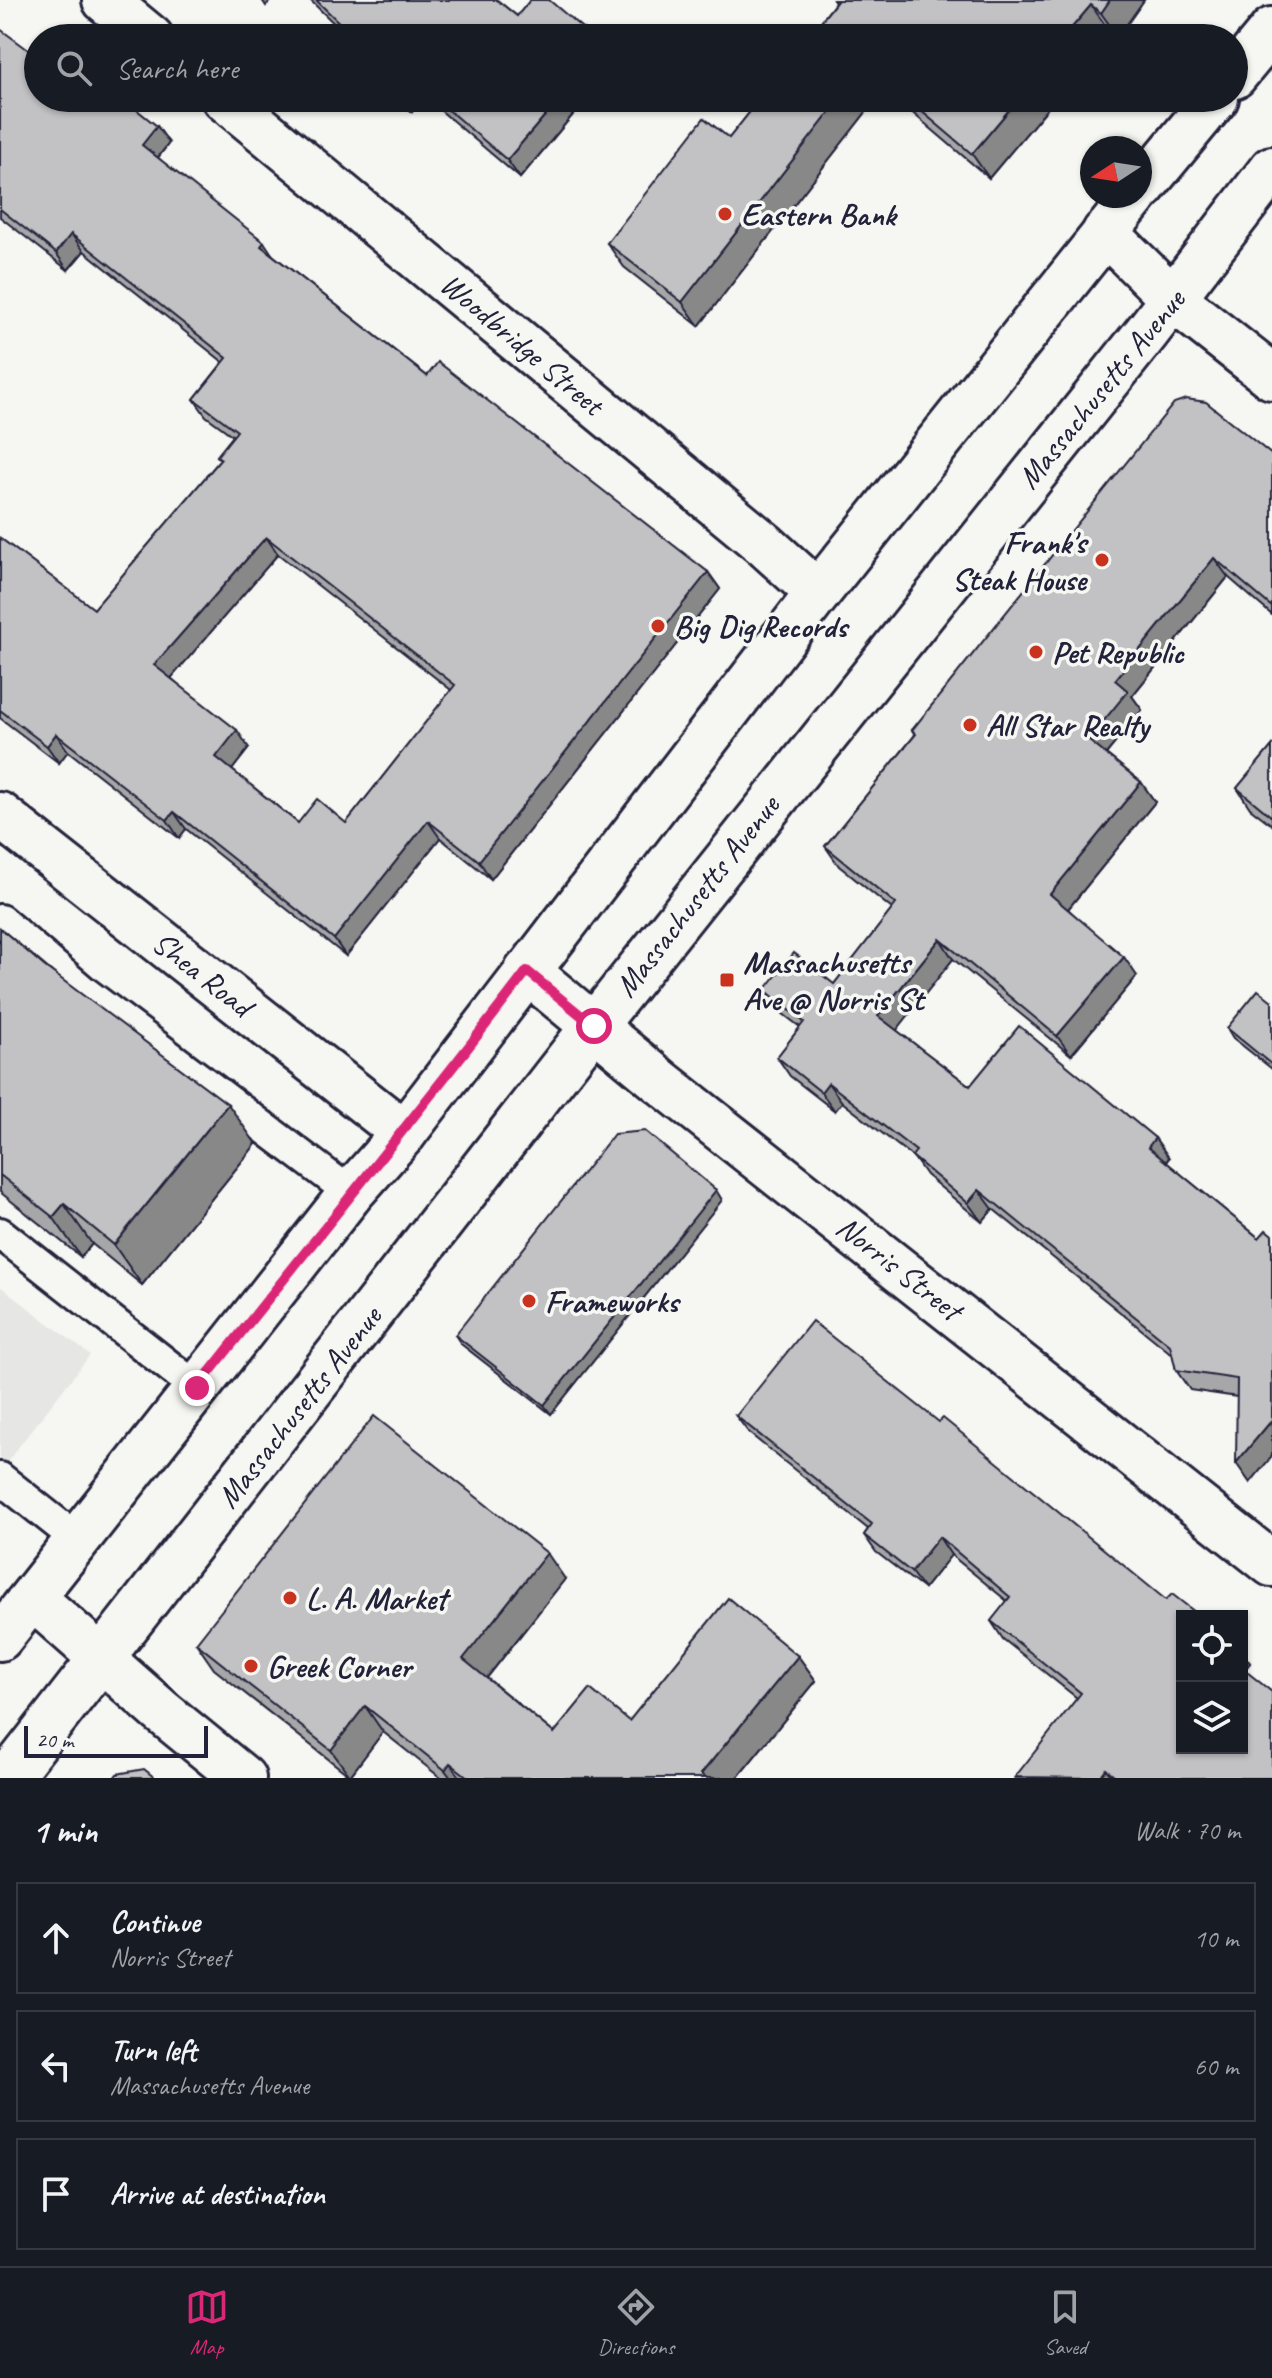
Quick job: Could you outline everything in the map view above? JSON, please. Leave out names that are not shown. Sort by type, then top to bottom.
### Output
[{"type":"main road","points":[[105,0],[134,24]]},
{"type":"main road","points":[[1248,59],[1272,30]]},
{"type":"main road","name":"Woodbridge Street","points":[[241,112],[753,534],[818,593]]},
{"type":"main road","points":[[1152,175],[1204,112]]},
{"type":"main road","name":"Massachusetts Avenue","points":[[8,1778],[594,1026],[1173,299],[1272,169]]},
{"type":"main road","points":[[0,1638],[351,1193],[404,1133],[818,593],[1125,208]]},
{"type":"main road","points":[[1105,232],[1173,299],[1272,377]]},
{"type":"main road","name":"Shea Road","points":[[0,815],[404,1133]]},
{"type":"main road","name":"Norris Street","points":[[527,971],[1272,1564]]},
{"type":"main road","points":[[33,1598],[243,1778]]},
{"type":"lane","points":[[0,920],[83,991],[351,1193]]},
{"type":"lane","points":[[0,1233],[197,1388]]},
{"type":"lane","points":[[0,1478],[78,1540]]},
{"type":"shaded area","points":[[0,1286],[90,1355],[0,1471]]},
{"type":"building","points":[[316,0],[497,0],[517,16],[530,0],[549,0],[577,24],[341,24]]},
{"type":"building","points":[[838,0],[1110,0],[1101,13],[1091,5],[1075,24],[819,24]]},
{"type":"building","points":[[0,29],[24,47],[24,112],[140,112],[157,126],[142,145],[264,242],[261,246],[427,376],[438,362],[708,572],[479,861],[428,821],[334,939],[174,812],[167,820],[56,734],[47,746],[0,710],[0,538],[94,609],[221,459],[217,456],[237,431],[194,399],[227,358],[71,234],[56,253],[0,209]],"holes":[[[266,537],[455,685],[346,823],[317,799],[298,823],[216,757],[237,730],[154,665]]]},
{"type":"building","points":[[450,112],[548,112],[507,160]]},
{"type":"building","points":[[750,112],[830,112],[682,302],[607,243],[704,118],[729,138]]},
{"type":"building","points":[[922,112],[1007,112],[972,154]]},
{"type":"building","points":[[1186,399],[1206,402],[1272,455],[1272,607],[1214,558],[1115,680],[1128,691],[1088,740],[1141,782],[1050,894],[1124,957],[1057,1036],[940,939],[878,1016],[970,1086],[1019,1026],[1155,1138],[1148,1147],[1259,1238],[1266,1230],[1272,1235],[1272,1420],[1236,1463],[1237,1379],[1176,1370],[1170,1345],[979,1190],[968,1203],[912,1156],[916,1151],[828,1083],[821,1092],[777,1057],[804,1022],[765,990],[794,953],[834,984],[896,904],[825,846],[916,734],[912,730],[1174,403]]},
{"type":"building","points":[[1272,746],[1272,817],[1237,788]]},
{"type":"building","points":[[0,928],[44,966],[228,1104],[114,1245],[64,1204],[53,1217],[0,1175]]},
{"type":"building","points":[[1258,990],[1272,1001],[1272,1065],[1227,1028]]},
{"type":"building","points":[[645,1131],[716,1190],[544,1405],[455,1335],[614,1134]]},
{"type":"building","points":[[812,1321],[939,1422],[943,1418],[1166,1600],[1172,1594],[1192,1610],[1176,1610],[1176,1754],[1248,1754],[1248,1673],[1272,1692],[1272,1778],[1118,1778],[1106,1769],[1099,1778],[1015,1777],[1081,1693],[991,1621],[1010,1597],[939,1537],[911,1572],[864,1535],[872,1524],[736,1416]]},
{"type":"building","points":[[374,1416],[547,1553],[463,1659],[554,1733],[590,1689],[629,1721],[728,1598],[798,1656],[701,1774],[705,1778],[469,1778],[450,1763],[445,1770],[365,1706],[331,1750],[196,1643]]},
{"type":"building","points":[[144,1769],[155,1778],[114,1778],[117,1774]]},
{"type":"place","name":"Eastern Bank","points":[[725,214]]},
{"type":"place","name":"Frank's Steak House","points":[[1102,560]]},
{"type":"place","name":"Big Dig Records","points":[[658,626]]},
{"type":"place","name":"Pet Republic","points":[[1036,652]]},
{"type":"place","name":"All Star Realty","points":[[970,725]]},
{"type":"place","name":"Massachusetts Ave @ Norris St","points":[[727,980]]},
{"type":"place","name":"Frameworks","points":[[529,1301]]},
{"type":"place","name":"L. A. Market","points":[[290,1598]]},
{"type":"place","name":"Greek Corner","points":[[251,1666]]},
{"type":"route","points":[[197,1388],[351,1193],[404,1133],[527,971],[594,1026]]}]
